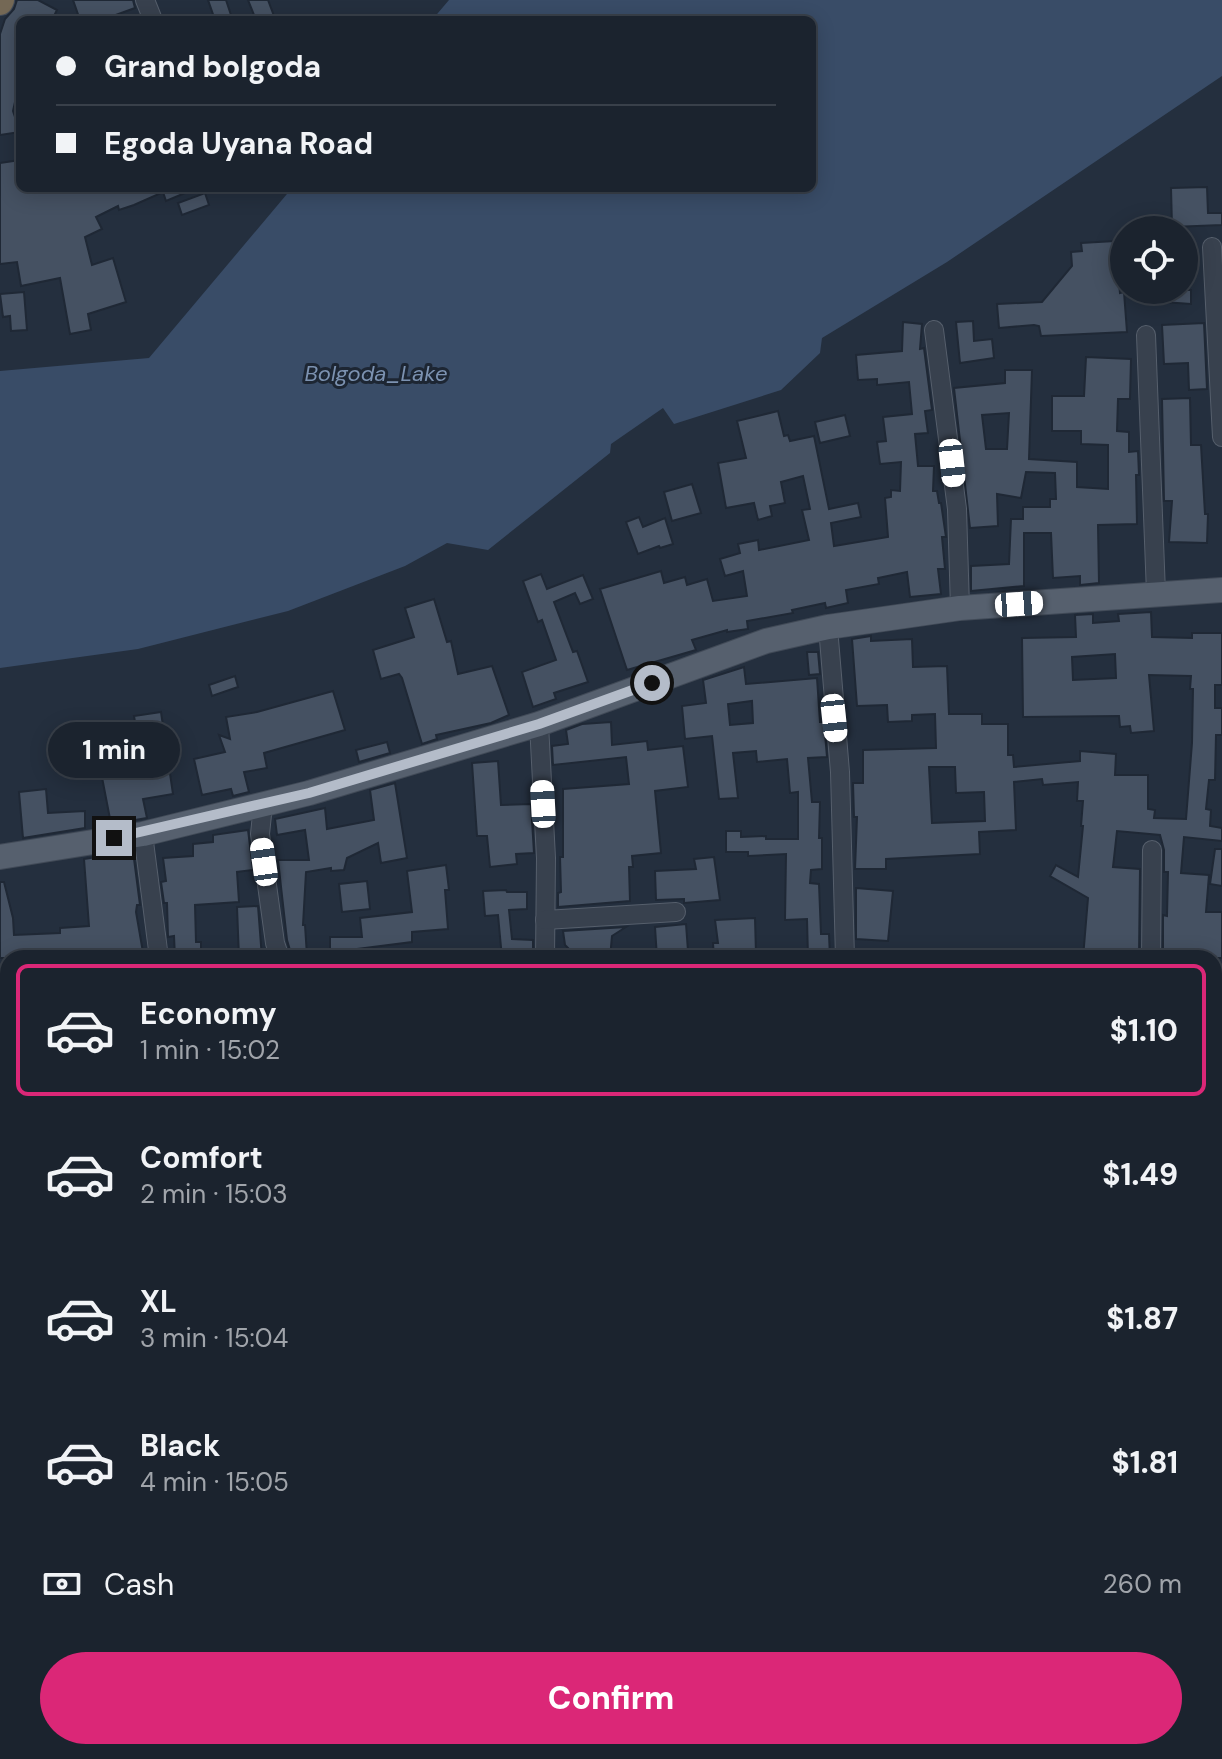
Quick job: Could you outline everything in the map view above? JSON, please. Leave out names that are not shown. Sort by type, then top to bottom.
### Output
[{"type":"main road","points":[[0,857],[143,834],[263,805],[539,724],[766,641],[828,627],[960,608],[1222,590]]},
{"type":"street","points":[[1212,247],[1222,437]]},
{"type":"street","points":[[934,330],[957,509],[960,608]]},
{"type":"street","points":[[1146,335],[1156,593]]},
{"type":"street","points":[[828,627],[840,772],[845,950]]},
{"type":"street","points":[[539,724],[546,858],[545,950]]},
{"type":"street","points":[[263,805],[260,834],[277,950]]},
{"type":"street","points":[[143,834],[158,950]]},
{"type":"street","points":[[1151,950],[1152,850]]},
{"type":"street","points":[[545,920],[676,912]]},
{"type":"water","name":"Bolgoda_Lake","points":[[449,0],[1222,0],[1222,76],[947,262],[822,338],[820,353],[781,390],[674,424],[663,408],[611,444],[610,453],[488,550],[447,543],[405,566],[288,611],[138,649],[0,668],[0,371],[149,358],[289,192],[816,192],[816,16],[435,16]]},
{"type":"building","points":[[17,0],[38,0],[57,10],[54,16],[16,16],[16,98],[13,111],[16,133],[0,135],[0,34],[5,19]]},
{"type":"building","points":[[73,0],[133,0],[135,8],[113,16],[79,16]]},
{"type":"building","points":[[208,0],[226,0],[231,15],[214,16]]},
{"type":"building","points":[[248,0],[268,0],[274,16],[254,16]]},
{"type":"building","points":[[16,161],[16,192],[163,192],[119,210],[118,206],[96,217],[102,229],[85,237],[92,265],[113,258],[126,302],[88,314],[91,330],[70,334],[60,278],[21,286],[17,262],[0,264],[0,163]]},
{"type":"building","points":[[1207,187],[1208,213],[1222,213],[1222,225],[1198,226],[1198,216],[1172,216],[1171,188]]},
{"type":"building","points":[[163,192],[187,192],[166,201]]},
{"type":"building","points":[[205,193],[209,205],[182,215],[178,203]]},
{"type":"building","points":[[1110,241],[1110,304],[1125,304],[1127,332],[1041,336],[1039,326],[1034,325],[999,328],[997,304],[1042,302],[1072,266],[1071,252],[1082,251],[1081,243]]},
{"type":"building","points":[[24,292],[27,330],[11,331],[10,316],[3,317],[0,294]]},
{"type":"building","points":[[973,321],[974,341],[992,339],[994,358],[960,363],[956,322]]},
{"type":"building","points":[[903,322],[922,324],[920,349],[924,348],[932,410],[925,411],[928,433],[915,434],[918,466],[934,466],[933,491],[937,491],[941,503],[946,537],[942,537],[945,569],[938,569],[941,594],[910,597],[907,572],[878,578],[879,584],[846,590],[848,603],[826,608],[825,603],[792,610],[793,613],[747,621],[748,629],[727,630],[692,640],[696,650],[627,670],[600,589],[661,571],[664,583],[685,577],[687,585],[707,579],[713,601],[747,596],[743,571],[725,576],[720,559],[740,553],[738,544],[758,540],[759,550],[809,540],[802,510],[810,509],[803,476],[781,482],[785,503],[770,506],[772,516],[758,520],[754,503],[726,508],[718,463],[746,458],[737,421],[778,411],[784,436],[788,435],[790,441],[814,436],[829,509],[858,503],[861,517],[831,523],[834,546],[888,537],[885,498],[891,497],[891,490],[900,491],[901,462],[880,464],[877,442],[886,441],[883,417],[912,414],[909,382],[877,385],[877,379],[858,380],[856,355],[902,351]]},
{"type":"building","points":[[1204,323],[1207,389],[1189,390],[1188,363],[1164,364],[1162,325]]},
{"type":"building","points":[[1086,357],[1131,359],[1130,399],[1118,399],[1117,431],[1129,432],[1129,452],[1138,451],[1137,524],[1098,525],[1099,583],[1080,585],[1080,576],[1053,578],[1051,533],[1024,533],[1024,586],[971,591],[971,566],[1009,564],[1011,519],[1023,519],[1023,507],[1050,507],[1050,499],[1056,499],[1055,473],[1026,472],[1021,498],[997,494],[998,526],[970,528],[954,388],[1005,383],[1005,370],[1032,370],[1029,459],[1077,462],[1077,487],[1108,489],[1108,445],[1081,444],[1081,431],[1052,431],[1052,396],[1084,396]],"holes":[[[1009,413],[1007,449],[986,449],[982,415]]]},
{"type":"building","points":[[1190,398],[1191,445],[1201,445],[1205,514],[1208,514],[1207,543],[1169,542],[1172,501],[1164,501],[1162,399]]},
{"type":"building","points":[[845,415],[850,436],[820,443],[815,422]]},
{"type":"building","points":[[692,484],[701,513],[672,521],[664,492]]},
{"type":"building","points":[[639,517],[643,527],[665,518],[673,544],[638,554],[626,522]]},
{"type":"building","points":[[541,574],[547,589],[583,575],[593,599],[580,604],[575,593],[554,602],[588,682],[554,693],[556,699],[533,707],[522,672],[556,660],[542,620],[538,622],[523,581]]},
{"type":"building","points":[[434,599],[447,642],[451,641],[458,674],[492,666],[509,715],[491,723],[436,735],[437,739],[422,744],[402,678],[399,674],[381,679],[373,650],[414,637],[405,608]]},
{"type":"building","points":[[1151,612],[1152,637],[1192,638],[1192,633],[1222,633],[1222,685],[1215,685],[1215,708],[1222,708],[1222,735],[1216,735],[1215,780],[1209,780],[1206,809],[1211,810],[1210,826],[1222,828],[1222,841],[1184,837],[1181,873],[1209,875],[1206,912],[1222,912],[1222,950],[1163,950],[1168,872],[1164,872],[1160,835],[1117,831],[1113,867],[1140,869],[1139,950],[1084,950],[1088,898],[1050,876],[1056,865],[1078,877],[1083,801],[1077,801],[1078,782],[1043,785],[1042,779],[1014,782],[1016,830],[979,832],[980,854],[886,859],[886,869],[855,869],[857,817],[854,817],[853,783],[863,783],[863,750],[936,748],[935,714],[912,715],[912,721],[888,722],[887,705],[857,706],[852,639],[871,636],[871,641],[912,639],[913,667],[947,666],[949,714],[982,714],[982,724],[1008,724],[1008,755],[1013,755],[1014,767],[1080,761],[1080,751],[1116,754],[1115,775],[1148,775],[1148,809],[1155,810],[1154,818],[1186,819],[1192,743],[1191,676],[1149,675],[1154,731],[1131,733],[1130,726],[1120,727],[1119,716],[1023,717],[1022,638],[1076,637],[1075,615],[1093,614],[1093,623],[1119,621],[1118,614]],"holes":[[[1115,654],[1116,678],[1073,680],[1072,657]],[[929,767],[955,767],[956,793],[984,792],[985,821],[932,823]]]},
{"type":"building","points":[[807,652],[818,652],[820,674],[809,675]]},
{"type":"building","points":[[744,667],[746,684],[817,678],[820,722],[824,722],[827,757],[808,758],[812,802],[820,802],[819,838],[822,838],[822,869],[811,870],[810,883],[819,884],[821,934],[829,934],[830,950],[808,950],[807,919],[785,920],[786,854],[748,856],[748,852],[726,852],[726,831],[741,831],[741,837],[798,839],[798,792],[790,793],[787,759],[757,762],[756,751],[733,753],[738,798],[719,799],[712,736],[685,739],[682,706],[706,703],[703,680]],"holes":[[[752,701],[753,723],[730,725],[728,704]]]},
{"type":"building","points":[[235,676],[238,687],[212,696],[209,685]]},
{"type":"building","points":[[333,691],[345,730],[264,753],[267,768],[244,772],[249,792],[233,796],[231,789],[202,795],[194,759],[225,752],[219,735],[230,739],[226,717],[257,712]]},
{"type":"building","points":[[161,712],[173,794],[143,799],[147,818],[111,824],[100,767],[141,759],[134,716]]},
{"type":"building","points":[[611,722],[612,745],[647,741],[648,750],[683,746],[688,787],[655,791],[661,853],[632,856],[633,867],[629,867],[630,901],[558,907],[560,857],[563,857],[563,789],[629,784],[626,757],[553,765],[552,746],[568,744],[566,730],[582,724]]},
{"type":"building","points":[[387,742],[390,753],[359,762],[356,750]]},
{"type":"building","points":[[498,761],[501,805],[531,804],[534,853],[516,854],[517,864],[490,867],[487,836],[477,836],[472,763]]},
{"type":"building","points":[[395,783],[407,858],[381,863],[378,843],[347,858],[344,870],[331,871],[331,868],[306,872],[303,925],[307,950],[290,950],[278,860],[309,860],[305,830],[277,835],[275,819],[325,808],[327,829],[374,820],[370,790]]},
{"type":"building","points":[[46,789],[48,813],[85,811],[85,828],[23,838],[19,792]]},
{"type":"building","points":[[248,830],[253,870],[237,872],[239,902],[195,905],[196,942],[201,942],[201,950],[175,950],[174,936],[168,937],[167,903],[164,903],[161,882],[166,881],[163,858],[193,856],[193,844],[213,842],[213,835]]},
{"type":"building","points":[[1215,849],[1222,849],[1222,886],[1210,884]]},
{"type":"building","points":[[133,851],[140,905],[137,905],[136,912],[143,950],[0,950],[0,882],[4,882],[14,935],[60,933],[60,928],[89,926],[84,859]]},
{"type":"building","points":[[714,857],[720,900],[684,903],[684,899],[656,900],[655,871],[696,869],[694,859]]},
{"type":"building","points":[[446,865],[448,929],[412,932],[412,942],[330,950],[330,937],[362,937],[360,918],[412,912],[407,871]]},
{"type":"building","points":[[367,881],[370,909],[342,912],[339,884]]},
{"type":"building","points":[[856,888],[893,891],[888,941],[856,939]]},
{"type":"building","points":[[483,891],[527,892],[527,909],[509,910],[512,939],[533,940],[533,950],[501,950],[498,915],[485,916]]},
{"type":"building","points":[[258,906],[261,950],[239,950],[237,907]]},
{"type":"building","points":[[755,918],[756,950],[713,950],[713,943],[718,943],[715,920]]},
{"type":"building","points":[[686,924],[688,950],[656,950],[655,927]]},
{"type":"building","points":[[626,927],[612,936],[611,950],[570,950],[565,945],[563,931]]},
{"type":"route","points":[[114,838],[143,834],[309,793],[539,724],[652,683]]}]
